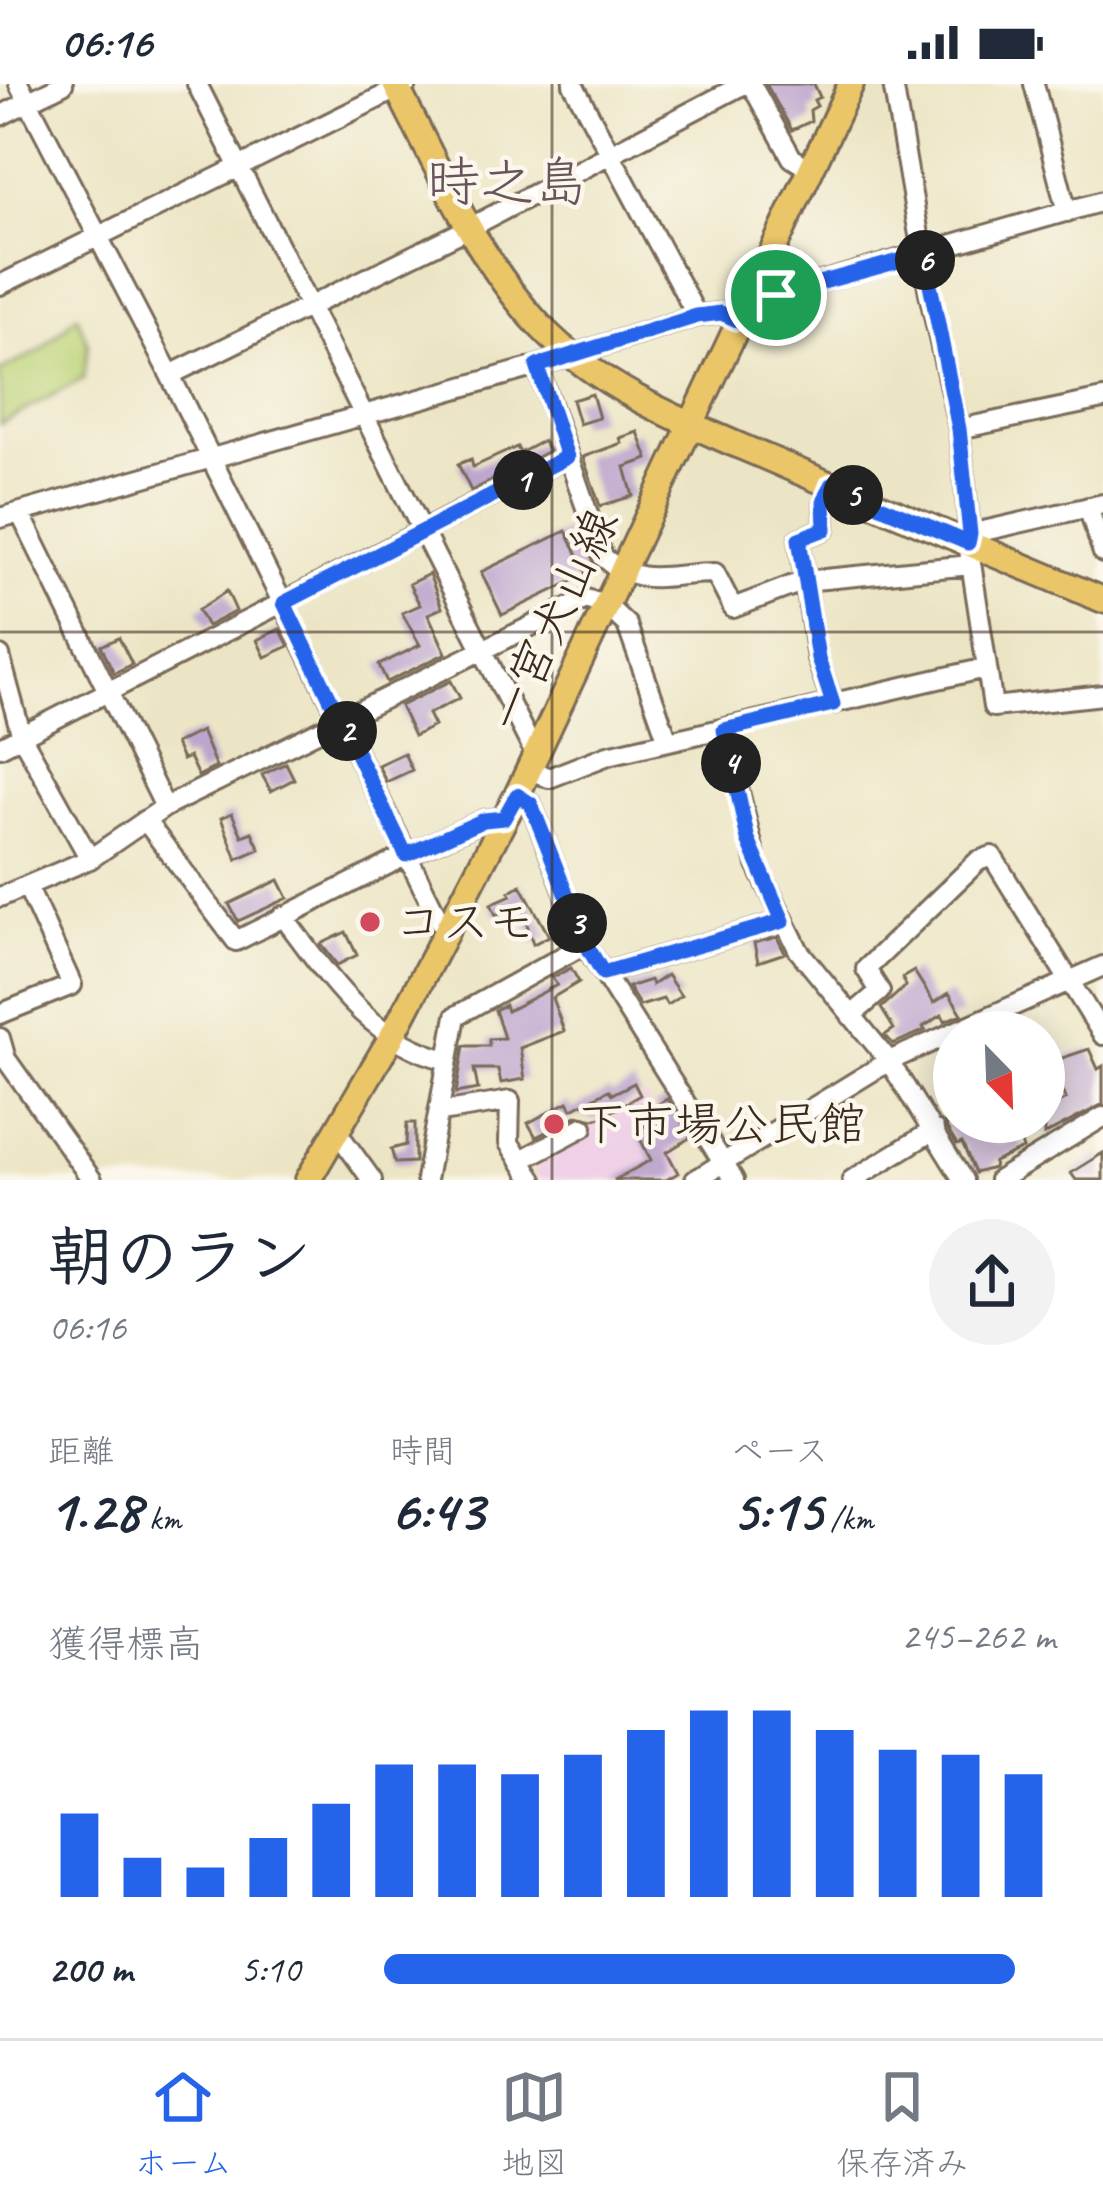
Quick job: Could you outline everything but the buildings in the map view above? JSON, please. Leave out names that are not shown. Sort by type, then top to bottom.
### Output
[{"type":"main road","name":"一宮犬山線","points":[[308,1180],[391,1038],[511,806],[851,84]]},
{"type":"main road","points":[[400,86],[470,228],[508,288],[571,356],[691,425],[1103,600]]},
{"type":"street","points":[[0,116],[23,93],[63,84]]},
{"type":"street","points":[[197,84],[481,650],[532,763],[548,778],[608,755],[986,668]]},
{"type":"street","points":[[573,84],[697,316]]},
{"type":"street","points":[[170,375],[470,228],[748,84],[791,158],[810,169]]},
{"type":"street","points":[[893,84],[959,429],[970,547],[994,707],[1103,694]]},
{"type":"street","points":[[1034,84],[1067,212]]},
{"type":"street","points":[[0,285],[400,86]]},
{"type":"street","points":[[23,93],[170,375],[445,932]]},
{"type":"street","points":[[752,290],[776,295],[1103,201]]},
{"type":"street","points":[[165,807],[108,692],[10,516],[697,316],[721,313],[737,320]]},
{"type":"street","points":[[537,366],[603,557],[622,573],[641,580],[715,573],[733,608],[804,580],[970,547],[1096,506],[1103,553]]},
{"type":"street","points":[[959,429],[1103,399]]},
{"type":"street","points":[[0,747],[567,457]]},
{"type":"street","points":[[831,485],[824,502],[825,529],[799,539],[818,658],[833,704]]},
{"type":"street","points":[[0,897],[90,859],[165,807],[586,599],[608,606],[627,625],[668,741]]},
{"type":"street","points":[[0,656],[22,737],[90,859]]},
{"type":"street","points":[[724,730],[748,840],[783,921],[799,951],[890,1061],[933,1128]]},
{"type":"street","points":[[146,820],[236,941],[511,806],[531,804],[586,944],[729,1172]]},
{"type":"street","points":[[851,1016],[880,992],[866,968],[978,861],[992,856],[1103,1035]]},
{"type":"street","points":[[0,1014],[72,985],[27,886]]},
{"type":"street","points":[[283,916],[350,1005],[391,1038],[419,1053],[447,1060]]},
{"type":"street","points":[[603,973],[783,921]]},
{"type":"street","points":[[426,1180],[456,1016],[586,944]]},
{"type":"street","points":[[695,1180],[729,1172],[890,1061],[1103,966]]},
{"type":"street","points":[[0,1038],[3,1060],[92,1180]]},
{"type":"street","points":[[441,1112],[510,1101],[508,1143],[533,1180]]},
{"type":"street","points":[[999,1180],[1103,1117]]},
{"type":"street","points":[[521,1160],[583,1127]]},
{"type":"street","points":[[852,1180],[933,1131]]},
{"type":"street","points":[[338,1132],[372,1180]]},
{"type":"street","points":[[942,1143],[963,1180]]},
{"type":"shaded area","points":[[645,1096],[689,1176],[682,1180],[537,1180],[531,1159]]},
{"type":"green space","points":[[77,315],[88,344],[84,378],[0,424],[0,371],[41,350]]},
{"type":"place","name":"コスモ","points":[[370,922]]},
{"type":"place","name":"下市場公民館","points":[[554,1124]]},
{"type":"district","name":"時之島","points":[[507,182]]},
{"type":"route","points":[[924,254],[968,487],[968,543],[831,485],[824,502],[825,529],[799,539],[818,658],[833,704],[724,730],[748,840],[783,921],[603,973],[586,944],[531,804],[517,795],[504,818],[484,820],[406,855],[284,603],[567,457],[537,366],[697,316],[721,313],[737,320],[752,290],[776,295],[924,254]]}]
